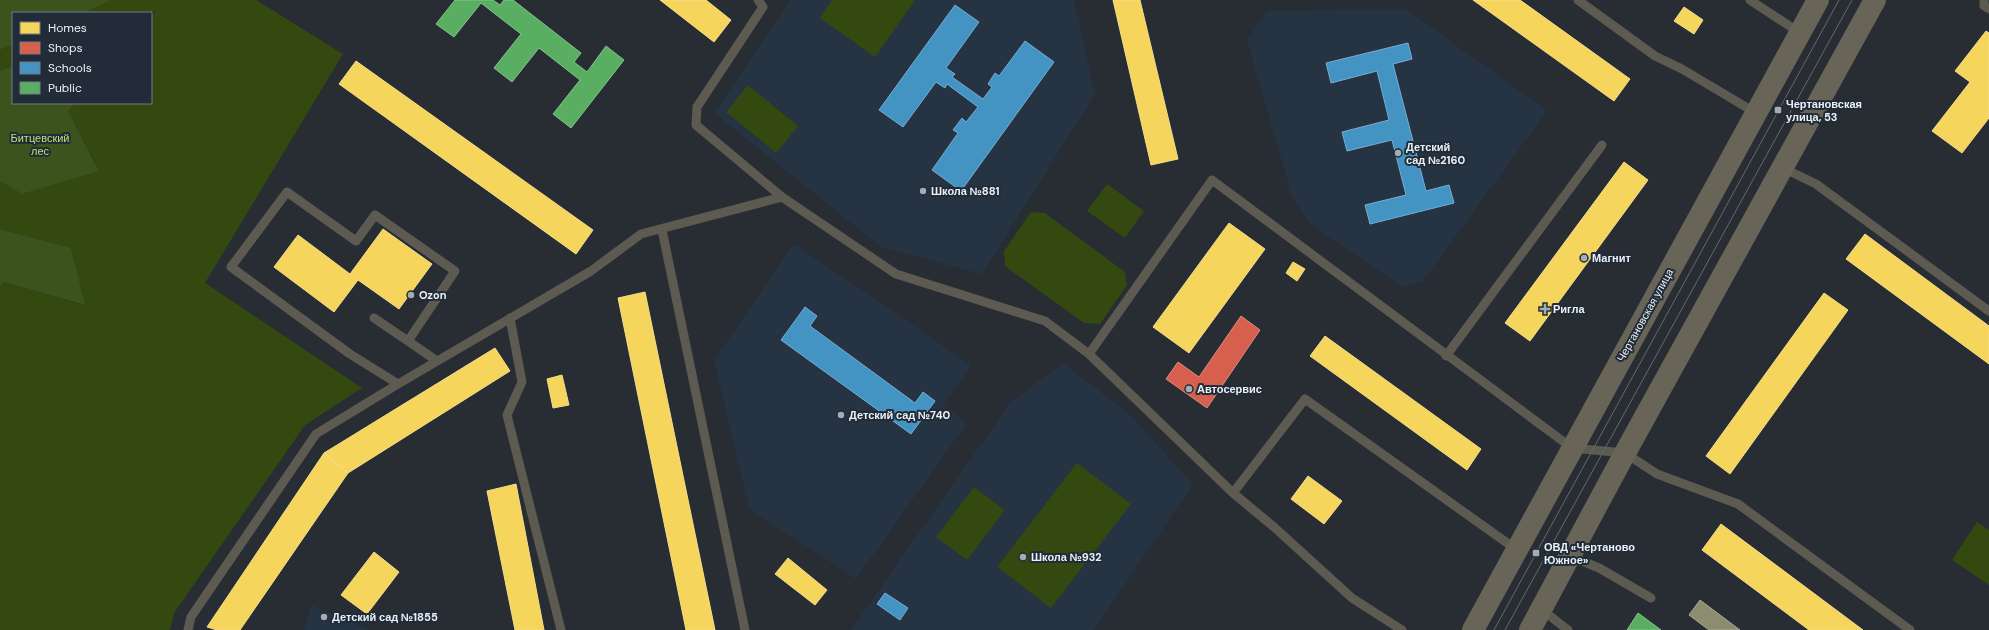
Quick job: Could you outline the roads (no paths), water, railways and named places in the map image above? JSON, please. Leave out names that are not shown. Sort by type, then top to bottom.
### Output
[{"type":"main road","name":"Чертановская улица","points":[[1473,630],[1818,0]]},
{"type":"main road","points":[[1530,630],[1625,453],[1874,0]]},
{"type":"lane","points":[[758,0],[763,7],[697,107],[696,125],[782,197],[896,274],[1045,321],[1089,354],[1233,493],[1274,527],[1352,598],[1402,630]]},
{"type":"lane","points":[[1578,0],[1655,56],[1682,69],[1756,113]]},
{"type":"lane","points":[[1750,0],[1800,33]]},
{"type":"lane","points":[[1984,0],[1984,6],[1989,9]]},
{"type":"lane","points":[[1446,356],[1602,145]]},
{"type":"lane","points":[[1783,168],[1816,184],[1989,311]]},
{"type":"lane","points":[[1089,354],[1212,180],[1446,356],[1572,448],[1625,453],[1657,474],[1738,504],[1910,630]]},
{"type":"lane","points":[[398,384],[350,354],[231,267],[286,192],[356,241],[375,215],[455,271],[408,341]]},
{"type":"lane","points":[[188,630],[191,617],[316,434],[398,384],[591,271],[642,234],[662,230],[782,197]]},
{"type":"lane","points":[[662,230],[745,630]]},
{"type":"lane","points":[[374,318],[437,362]]},
{"type":"lane","points":[[510,318],[522,382],[507,416],[561,630]]},
{"type":"lane","points":[[1233,493],[1305,400],[1517,550]]},
{"type":"lane","points":[[1570,556],[1599,568],[1651,598]]},
{"type":"lane","points":[[1541,609],[1568,630]]},
{"type":"tram line","points":[[1494,630],[1839,0]]},
{"type":"tram line","points":[[1505,630],[1852,0]]},
{"type":"place","name":"Чертановская улица, 53","points":[[1778,110]]},
{"type":"place","name":"Детский сад №2160","points":[[1398,153]]},
{"type":"place","name":"Школа №881","points":[[923,191]]},
{"type":"place","name":"Магнит","points":[[1584,258]]},
{"type":"place","name":"Ozon","points":[[411,295]]},
{"type":"place","name":"Ригла","points":[[1545,309]]},
{"type":"place","name":"Автосервис","points":[[1189,389]]},
{"type":"place","name":"Детский сад №740","points":[[841,415]]},
{"type":"place","name":"ОВД «Чертаново Южное»","points":[[1536,553]]},
{"type":"place","name":"Школа №932","points":[[1023,557]]},
{"type":"place","name":"Детский сад №1855","points":[[324,617]]},
{"type":"park label","name":"Битцевский лес","points":[[40,144]]}]
